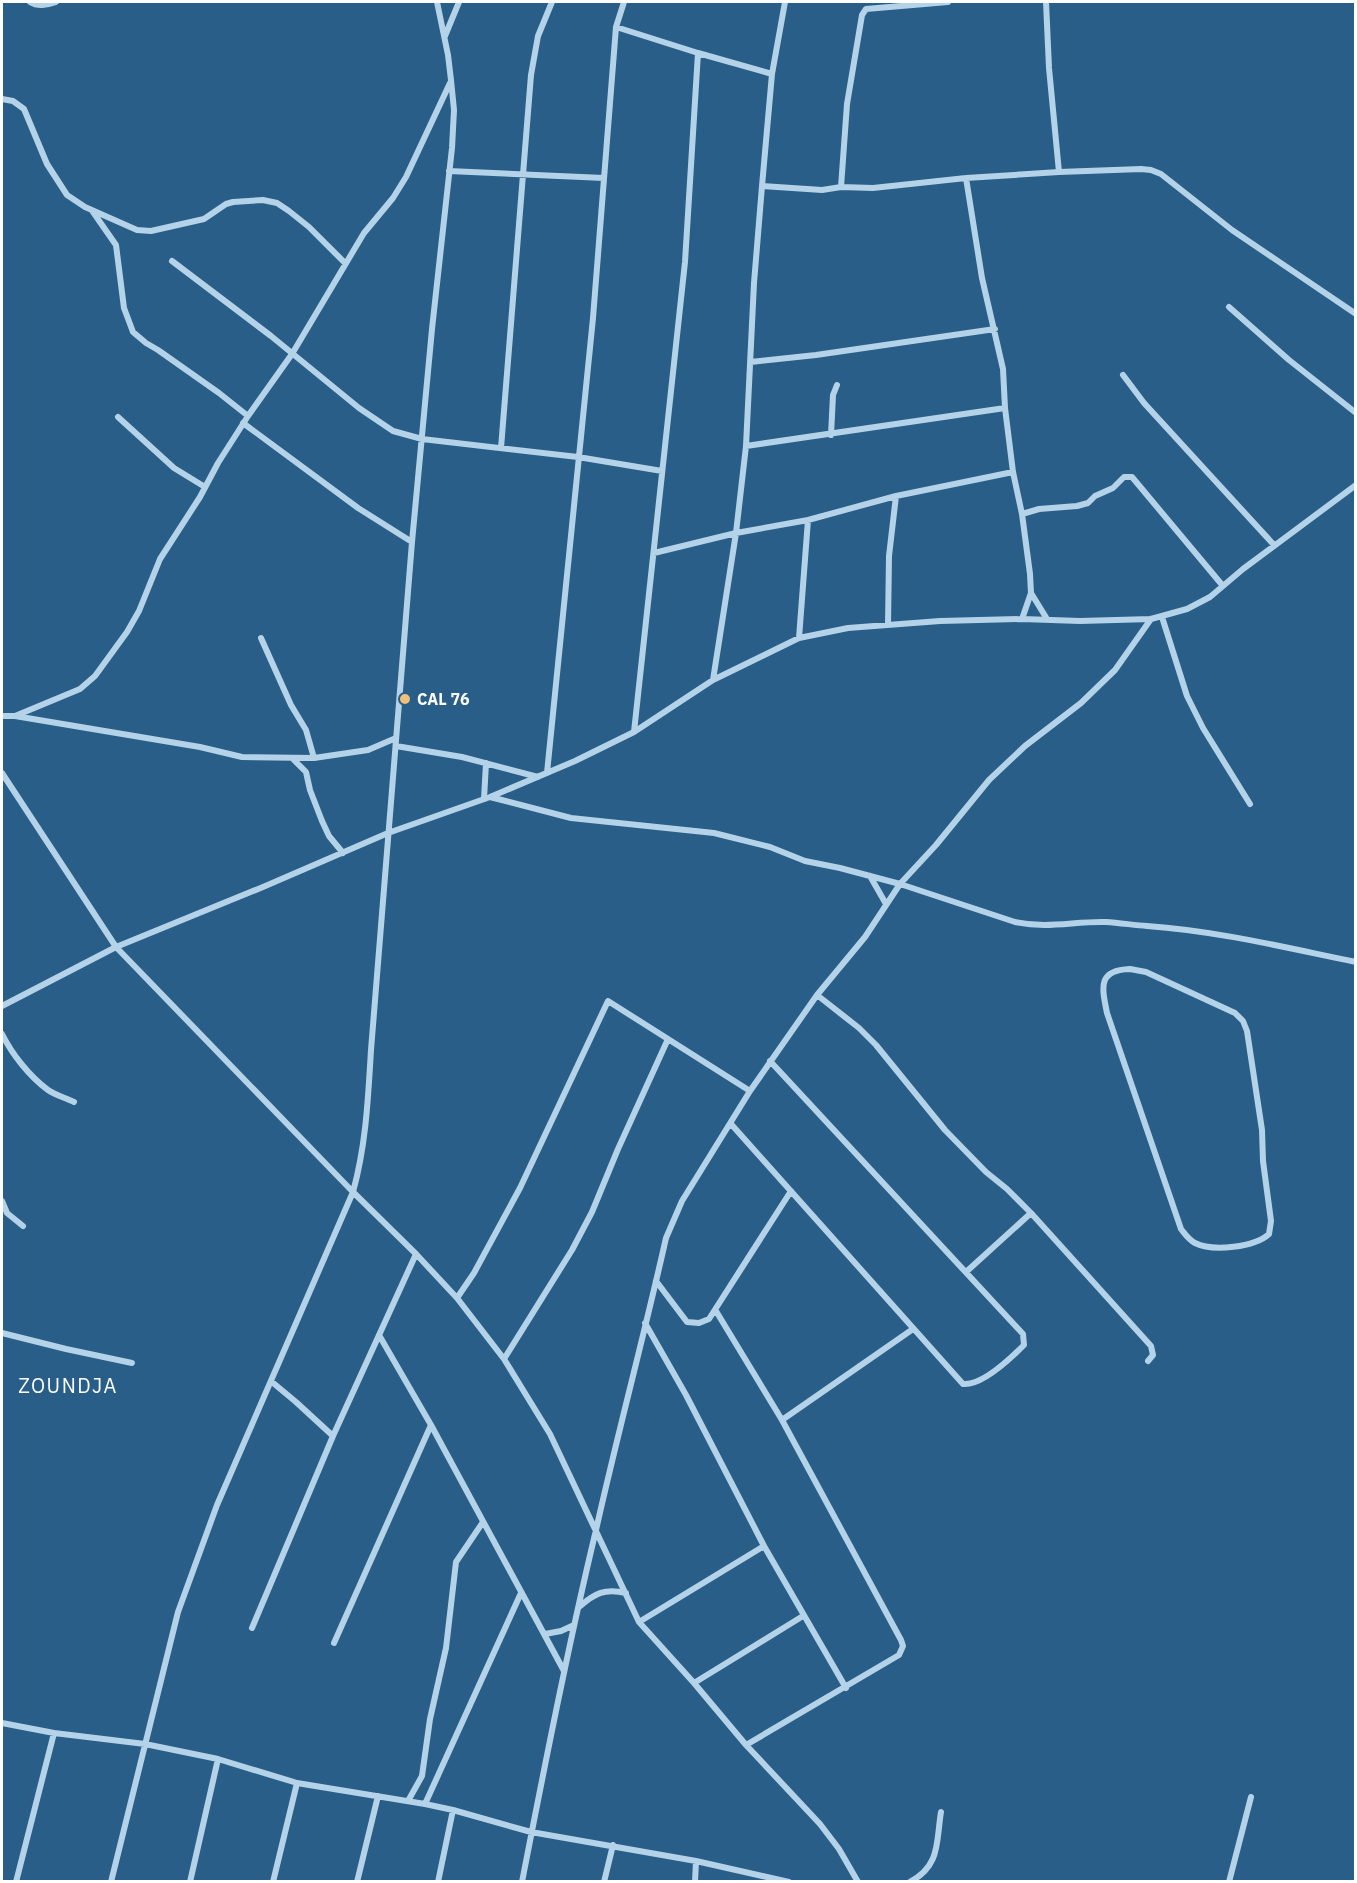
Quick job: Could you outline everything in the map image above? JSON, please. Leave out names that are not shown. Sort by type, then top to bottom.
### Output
[{"type":"street","points":[[30,2],[36,5],[56,2]]},
{"type":"street","points":[[111,1881],[178,1612],[217,1505],[353,1192],[361,1162],[366,1131],[412,542],[454,110],[452,80],[436,2]]},
{"type":"street","points":[[444,37],[459,2]]},
{"type":"street","points":[[501,448],[531,75],[538,36],[552,2]]},
{"type":"street","points":[[547,773],[593,318],[616,27],[624,2]]},
{"type":"street","points":[[713,680],[736,533],[746,446],[754,283],[762,186],[772,74],[785,2]]},
{"type":"street","points":[[841,187],[846,104],[862,15],[867,9],[948,2]]},
{"type":"street","points":[[1046,2],[1049,68],[1059,172]]},
{"type":"street","points":[[616,27],[772,74]]},
{"type":"street","points":[[634,732],[684,262],[698,53]]},
{"type":"street","points":[[15,716],[80,689],[95,676],[128,632],[160,559],[206,488],[218,462],[292,354],[345,263],[406,177],[452,80]]},
{"type":"street","points":[[2,99],[13,101],[24,109],[47,164],[67,195],[93,211],[137,230],[151,231],[204,219],[226,204],[233,202],[263,200],[277,203],[289,211],[309,227],[345,263]]},
{"type":"street","points":[[762,186],[822,190],[841,187],[873,188],[966,178],[1059,172],[1151,170],[1161,174],[1232,230],[1356,314]]},
{"type":"street","points":[[449,171],[604,178]]},
{"type":"street","points":[[966,178],[982,278],[1003,369],[1013,472],[1022,514],[1030,574],[1031,593],[1022,619]]},
{"type":"street","points":[[93,211],[116,245],[124,309],[133,332],[248,416]]},
{"type":"street","points":[[172,261],[359,408],[393,431],[422,439],[578,457],[662,471]]},
{"type":"street","points":[[1229,307],[1289,360],[1356,413]]},
{"type":"street","points":[[751,362],[995,329]]},
{"type":"street","points":[[1123,375],[1144,403],[1274,545]]},
{"type":"street","points":[[831,435],[837,385]]},
{"type":"street","points":[[746,446],[1005,408]]},
{"type":"street","points":[[118,417],[174,468],[206,488]]},
{"type":"street","points":[[243,423],[358,508],[412,542]]},
{"type":"street","points":[[654,553],[736,533],[808,520],[896,496],[1013,472]]},
{"type":"street","points":[[1022,514],[1039,509],[1088,503],[1095,496],[1113,488],[1124,477],[1132,477],[1223,586]]},
{"type":"street","points":[[2,1006],[117,947],[388,832],[487,798],[575,762],[634,732],[713,680],[799,638],[848,628],[940,621],[1047,619],[1080,621],[1162,617],[1199,604],[1356,485]]},
{"type":"street","points":[[888,625],[889,556],[896,496]]},
{"type":"street","points":[[799,638],[808,520]]},
{"type":"street","points":[[1031,593],[1047,619]]},
{"type":"street","points":[[1162,617],[1187,696],[1203,728],[1250,804]]},
{"type":"street","points":[[522,1881],[564,1671],[596,1528],[672,1221],[682,1201],[770,1061],[817,995],[865,937],[900,884],[936,845],[989,780],[1025,746],[1081,703],[1115,670],[1151,619]]},
{"type":"street","points":[[261,638],[291,705],[306,730],[314,758]]},
{"type":"street","points":[[2,716],[15,716],[200,747],[242,757],[314,758],[368,750],[396,738]]},
{"type":"street","points":[[396,746],[486,763],[539,777]]},
{"type":"street","points":[[292,759],[306,772],[322,821],[343,853]]},
{"type":"street","points":[[486,763],[487,798]]},
{"type":"street","points":[[2,773],[117,947],[457,1298],[504,1359],[550,1434],[639,1622],[746,1745],[820,1824],[839,1849],[858,1881]]},
{"type":"street","points":[[487,798],[571,818],[714,832],[771,847],[805,861],[900,884],[1032,926],[1106,922],[1148,926],[1223,935],[1356,962]]},
{"type":"street","points":[[870,876],[886,904]]},
{"type":"street","points":[[1130,969],[1146,972],[1235,1013],[1243,1021],[1262,1130],[1263,1161],[1269,1196],[1271,1228],[1269,1234],[1260,1242],[1234,1246],[1206,1246],[1196,1243],[1181,1229],[1107,1013],[1103,984],[1111,972],[1130,969]]},
{"type":"street","points":[[817,995],[852,1022],[876,1046],[945,1130],[986,1172],[1007,1189],[1151,1346],[1153,1355],[1148,1361]]},
{"type":"street","points":[[457,1298],[474,1272],[520,1188],[609,1001],[750,1091]]},
{"type":"street","points":[[2,1034],[6,1043],[31,1075],[49,1091],[74,1102]]},
{"type":"street","points":[[504,1359],[572,1250],[592,1212],[668,1039]]},
{"type":"street","points":[[731,1124],[963,1383],[967,1384],[994,1371],[1024,1345],[1023,1334],[770,1061]]},
{"type":"street","points":[[656,1281],[687,1322],[699,1323],[709,1319],[791,1191]]},
{"type":"street","points":[[2,1201],[7,1213],[23,1226]]},
{"type":"street","points":[[966,1272],[1030,1214]]},
{"type":"street","points":[[252,1628],[333,1436],[416,1254]]},
{"type":"street","points":[[716,1311],[783,1420],[903,1646],[899,1655],[746,1745]]},
{"type":"street","points":[[645,1323],[686,1395],[764,1546],[846,1688]]},
{"type":"street","points":[[783,1420],[913,1329]]},
{"type":"street","points":[[2,1333],[132,1363]]},
{"type":"street","points":[[380,1335],[564,1671]]},
{"type":"street","points":[[272,1382],[333,1436]]},
{"type":"street","points":[[334,1642],[431,1425]]},
{"type":"street","points":[[408,1801],[422,1776],[430,1719],[446,1648],[456,1562],[483,1522]]},
{"type":"street","points":[[639,1622],[764,1546]]},
{"type":"street","points":[[578,1608],[592,1595],[600,1592],[607,1590],[627,1593]]},
{"type":"street","points":[[425,1804],[521,1593]]},
{"type":"street","points":[[694,1683],[804,1616]]},
{"type":"street","points":[[545,1634],[561,1631],[574,1625]]},
{"type":"street","points":[[2,1723],[54,1733],[145,1744],[218,1760],[297,1783],[425,1804],[531,1832],[613,1845],[789,1881]]},
{"type":"street","points":[[16,1881],[54,1733]]},
{"type":"street","points":[[190,1881],[218,1760]]},
{"type":"street","points":[[273,1881],[297,1783]]},
{"type":"street","points":[[357,1881],[378,1796]]},
{"type":"street","points":[[1228,1881],[1251,1797]]},
{"type":"street","points":[[438,1881],[453,1810]]},
{"type":"street","points":[[910,1881],[919,1877],[932,1864],[941,1812]]},
{"type":"street","points":[[604,1881],[613,1845]]},
{"type":"street","points":[[695,1881],[696,1861]]},
{"type":"place","name":"CAL 76","points":[[405,699]]},
{"type":"district","name":"ZOUNDJA","points":[[68,1385]]}]
